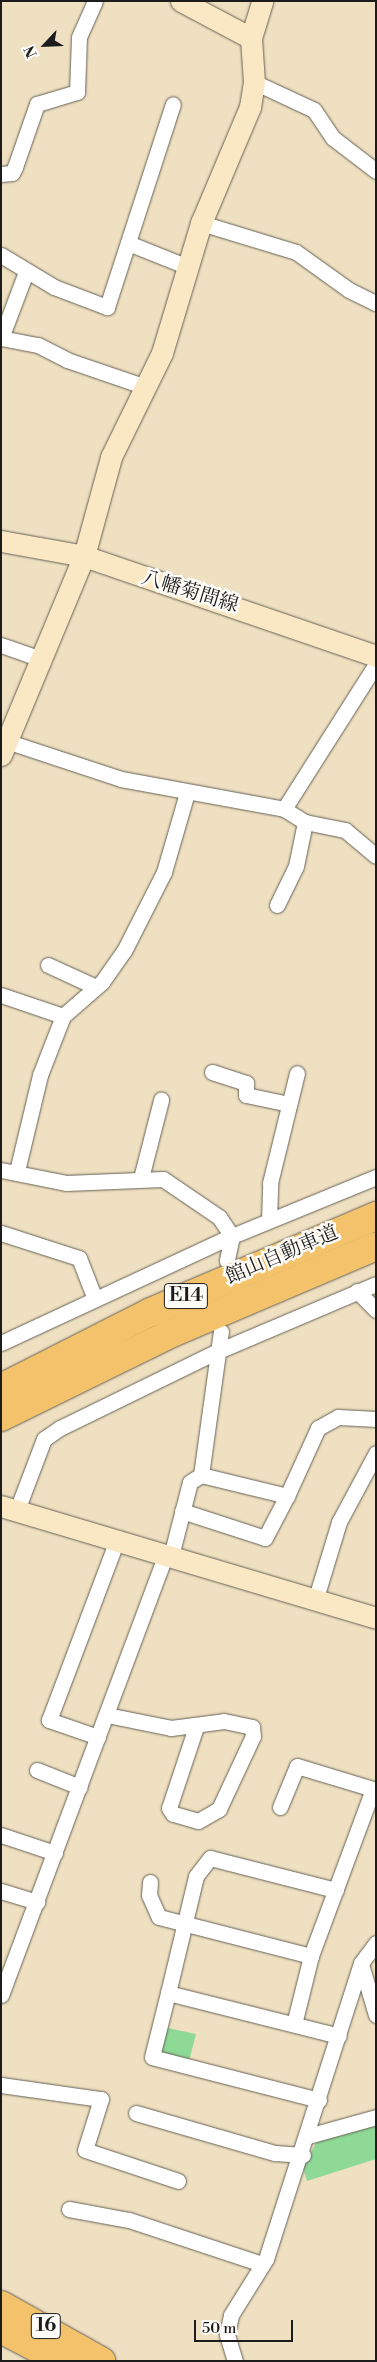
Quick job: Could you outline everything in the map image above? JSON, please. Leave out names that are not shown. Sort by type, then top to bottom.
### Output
[{"type":"highway","name":"館山自動車道","points":[[1,1388],[150,1312],[376,1216]]},
{"type":"highway","name":"館山自動車道","points":[[1,1417],[179,1330],[376,1246]]},
{"type":"highway","name":"16","points":[[1,2305],[101,2361]]},
{"type":"highway","name":"16","points":[[1,2329],[62,2361]]},
{"type":"street","points":[[1,174],[12,173],[37,104],[77,92],[79,37],[95,1]]},
{"type":"street","points":[[182,1],[251,38]]},
{"type":"street","points":[[262,1],[251,38],[254,82],[242,130],[201,223],[162,353],[110,457],[84,556],[4,748],[121,779],[284,809],[305,822],[345,830],[376,856]]},
{"type":"street","points":[[254,82],[299,99],[314,110],[333,138],[374,163]]},
{"type":"street","points":[[1,256],[26,272],[107,307],[174,104]]},
{"type":"street","points":[[201,223],[296,252],[348,290],[376,303]]},
{"type":"street","points":[[128,243],[188,266]]},
{"type":"street","points":[[26,272],[1,338],[38,345],[68,360],[144,386]]},
{"type":"street","name":"八幡菊間線","points":[[1,541],[84,556],[376,656]]},
{"type":"street","points":[[1,645],[41,659]]},
{"type":"street","points":[[284,809],[376,664]]},
{"type":"street","points":[[17,1171],[40,1075],[63,1016],[96,987],[124,951],[164,872],[187,792]]},
{"type":"street","points":[[277,905],[296,866],[305,822]]},
{"type":"street","points":[[48,965],[96,987]]},
{"type":"street","points":[[1,994],[63,1016]]},
{"type":"street","points":[[212,1072],[246,1083],[246,1095],[289,1104]]},
{"type":"street","points":[[269,1220],[270,1183],[297,1073]]},
{"type":"street","points":[[141,1178],[161,1100]]},
{"type":"street","points":[[1,1170],[17,1171],[66,1183],[141,1178],[163,1179],[191,1196],[218,1217],[232,1236],[227,1260]]},
{"type":"street","points":[[1,1344],[232,1236],[376,1177]]},
{"type":"street","points":[[1,1233],[79,1258],[95,1299]]},
{"type":"street","points":[[376,1284],[218,1351],[44,1439],[9,1508],[376,1618]]},
{"type":"street","points":[[357,1291],[376,1310]]},
{"type":"street","points":[[201,1475],[221,1331]]},
{"type":"street","points":[[182,1511],[265,1538],[318,1428],[338,1417],[376,1419]]},
{"type":"street","points":[[315,1601],[339,1522],[376,1452]]},
{"type":"street","points":[[1,1995],[7,1962],[37,1902],[168,1555],[190,1482],[201,1475],[286,1496]]},
{"type":"street","points":[[98,1737],[49,1720],[117,1540]]},
{"type":"street","points":[[107,1714],[172,1728],[196,1727],[224,1721],[252,1727],[253,1736],[219,1809],[198,1822],[173,1814],[169,1808],[196,1727]]},
{"type":"street","points":[[280,1807],[297,1766],[373,1789],[311,1956],[294,2024]]},
{"type":"street","points":[[37,1770],[80,1787]]},
{"type":"street","points":[[1,1836],[55,1853]]},
{"type":"street","points":[[319,2100],[152,2057],[196,1876],[210,1858],[336,1890]]},
{"type":"street","points":[[150,1882],[149,1895],[159,1917],[311,1956]]},
{"type":"street","points":[[1,1891],[37,1902]]},
{"type":"street","points":[[235,2361],[228,2334],[231,2315],[262,2264],[303,2155],[361,1963],[376,1943]]},
{"type":"street","points":[[361,1963],[376,2015]]},
{"type":"street","points":[[168,1993],[339,2036]]},
{"type":"street","points":[[1,2085],[101,2099],[85,2150],[178,2181]]},
{"type":"street","points":[[136,2113],[275,2153],[303,2155]]},
{"type":"street","points":[[308,2136],[376,2116]]},
{"type":"street","points":[[69,2208],[129,2220],[262,2264]]},
{"type":"green space","points":[[163,2027],[196,2034],[189,2061],[164,2056],[159,2047]]},
{"type":"green space","points":[[376,2122],[376,2159],[307,2181],[303,2168],[318,2139]]}]
